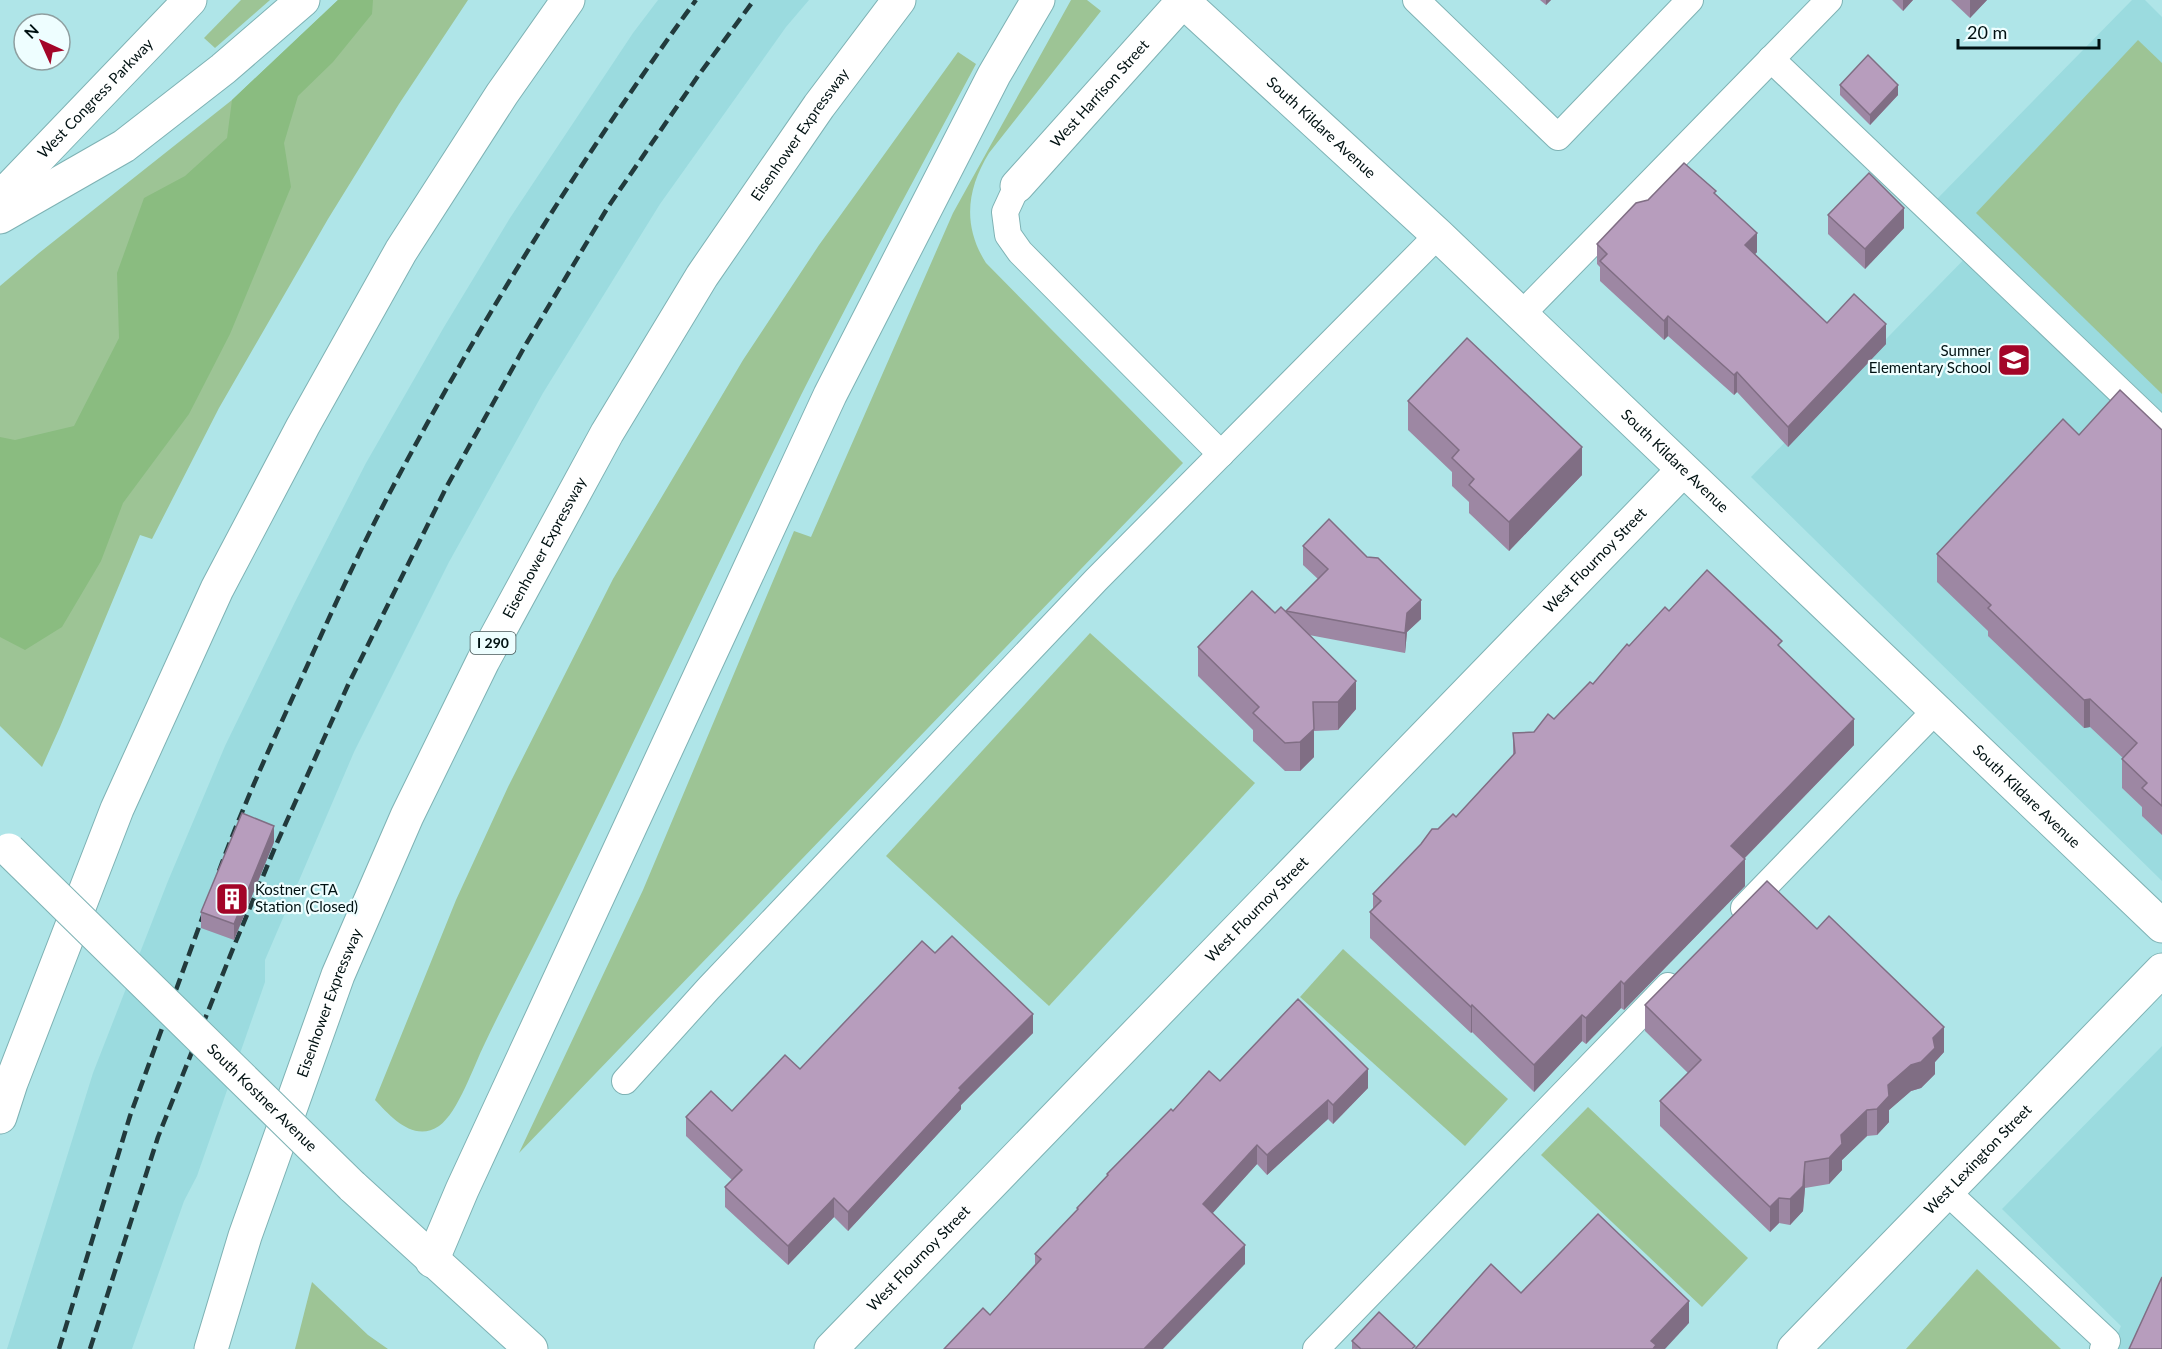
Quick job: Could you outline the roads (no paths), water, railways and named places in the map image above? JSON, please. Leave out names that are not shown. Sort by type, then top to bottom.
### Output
[{"type":"main road","name":"West Congress Parkway","points":[[0,198],[190,0]]},
{"type":"main road","points":[[0,217],[124,146],[223,69],[303,0]]},
{"type":"main road","points":[[0,1117],[117,809],[217,589],[303,426],[401,251],[502,94],[568,0]]},
{"type":"main road","name":"Eisenhower Expressway","points":[[211,1349],[245,1236],[338,975],[407,816],[483,662],[608,433],[702,276],[819,106],[899,0]]},
{"type":"main road","points":[[432,1261],[467,1179],[830,395],[994,75],[1038,0]]},
{"type":"main road","name":"West Harrison Street","points":[[1017,186],[1184,1]]},
{"type":"main road","name":"South Kildare Avenue","points":[[1184,1],[1438,235],[2162,926]]},
{"type":"main road","name":"West Flournoy Street","points":[[831,1349],[1683,470]]},
{"type":"main road","name":"South Kostner Avenue","points":[[5,845],[352,1186],[531,1349]]},
{"type":"main road","name":"West Lexington Street","points":[[1794,1349],[2162,970]]},
{"type":"lane","points":[[1416,0],[1558,137],[1690,0]]},
{"type":"lane","points":[[1521,315],[1829,0]]},
{"type":"lane","points":[[1771,59],[2162,431]]},
{"type":"lane","points":[[1017,186],[1005,212],[1008,235],[1020,252],[1221,454]]},
{"type":"lane","points":[[625,1082],[708,989],[1096,580],[1438,235]]},
{"type":"lane","points":[[1729,923],[1936,710]]},
{"type":"lane","points":[[1316,1349],[1688,965]]},
{"type":"lane","points":[[1946,1191],[2107,1341],[2103,1349]]},
{"type":"railway","points":[[219,871],[262,766],[342,589],[391,490],[437,406],[542,228],[617,112],[696,0]]},
{"type":"railway","points":[[90,1349],[158,1137],[276,845],[348,685],[447,486],[526,344],[608,207],[698,76],[754,0]]},
{"type":"railway","points":[[59,1349],[130,1116],[207,905]]},
{"type":"place","name":"Sumner Elementary School","points":[[2014,360]]},
{"type":"place","name":"Kostner CTA Station (Closed)","points":[[232,899]]}]
